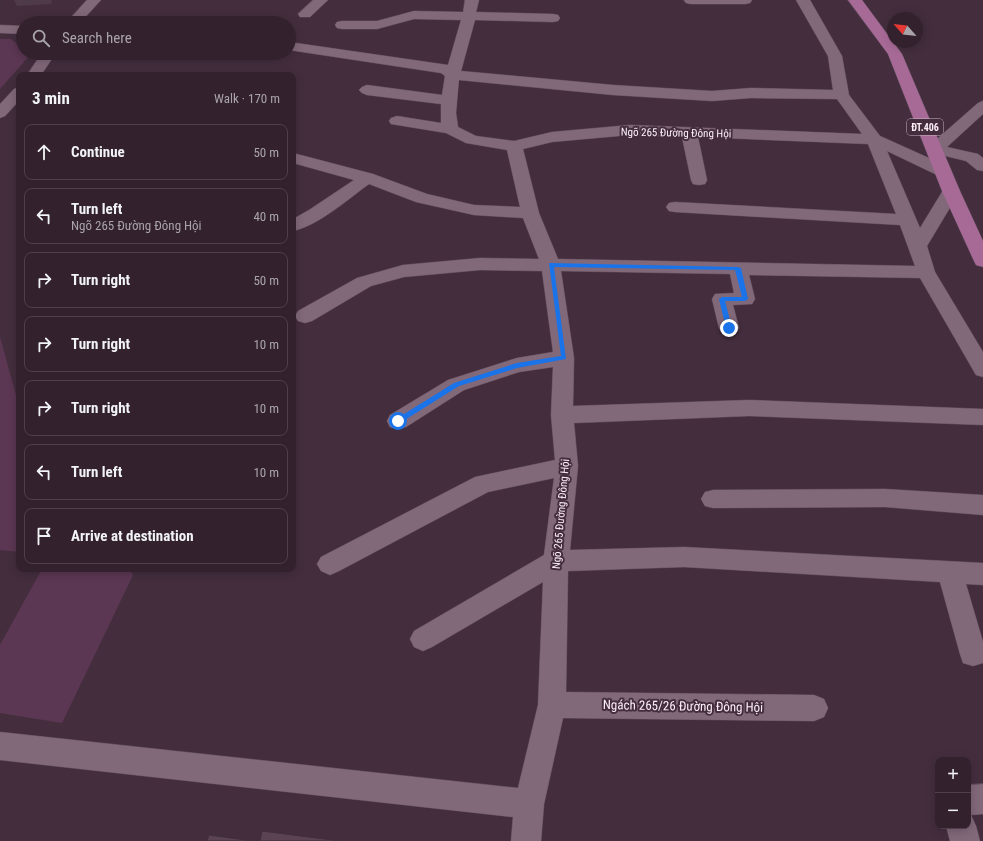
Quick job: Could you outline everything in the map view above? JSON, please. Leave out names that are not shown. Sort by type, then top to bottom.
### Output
[{"type":"main road","name":"ĐT.406","points":[[855,2],[895,54],[951,191],[983,261]]},
{"type":"street","points":[[79,16],[94,0]]},
{"type":"street","points":[[305,14],[321,0]]},
{"type":"street","points":[[450,129],[447,114],[452,75],[470,17],[472,0]]},
{"type":"street","points":[[691,0],[745,0]]},
{"type":"street","points":[[803,0],[834,56],[841,95],[874,139],[906,220],[918,246],[926,272],[983,370]]},
{"type":"street","points":[[342,25],[377,25],[389,23],[412,15],[553,18]]},
{"type":"street","points":[[0,29],[16,30]]},
{"type":"street","points":[[296,47],[446,69],[452,75],[613,90],[712,96],[751,93],[841,95]]},
{"type":"street","points":[[36,72],[45,60]]},
{"type":"street","points":[[367,90],[449,100]]},
{"type":"street","points":[[0,113],[16,95]]},
{"type":"street","points":[[935,149],[983,106]]},
{"type":"street","points":[[397,121],[450,129],[472,140],[514,146]]},
{"type":"street","name":"Ngõ 265 Đường Đông Hội","points":[[526,841],[530,804],[552,705],[556,561],[567,466],[562,415],[564,358],[551,265],[530,213],[514,146],[552,137],[630,130],[874,139]]},
{"type":"street","points":[[689,132],[699,180]]},
{"type":"street","points":[[874,139],[943,171]]},
{"type":"street","points":[[935,149],[972,157],[983,166]]},
{"type":"street","points":[[296,159],[367,178],[422,198],[474,210],[530,213]]},
{"type":"street","points":[[296,224],[314,214],[367,178]]},
{"type":"street","points":[[918,246],[951,191]]},
{"type":"street","points":[[675,207],[906,220]]},
{"type":"street","points":[[304,316],[364,282],[403,271],[480,264],[926,272]]},
{"type":"street","points":[[729,328],[722,299],[745,299],[738,268]]},
{"type":"street","points":[[398,421],[456,385],[517,366],[564,358]]},
{"type":"street","points":[[562,415],[749,408],[983,417]]},
{"type":"street","points":[[330,564],[483,484],[567,466]]},
{"type":"street","points":[[713,499],[885,498],[983,505]]},
{"type":"street","points":[[423,639],[556,561],[684,557],[983,574]]},
{"type":"street","points":[[950,572],[973,654]]},
{"type":"street","name":"Ngách 265/26 Đường Đông Hội","points":[[552,705],[814,708]]},
{"type":"street","points":[[0,746],[530,804]]},
{"type":"street","points":[[971,800],[983,799]]},
{"type":"street","points":[[962,829],[965,841]]},
{"type":"shaded area","points":[[0,39],[11,39],[16,43],[16,60],[26,60],[0,89]]},
{"type":"shaded area","points":[[0,337],[16,395],[16,552],[0,550]]},
{"type":"shaded area","points":[[40,572],[131,572],[133,575],[62,723],[0,713],[0,645]]},
{"type":"building","points":[[262,831],[340,841],[260,841]]},
{"type":"building","points":[[209,835],[253,841],[207,841]]},
{"type":"route","points":[[398,421],[456,385],[517,366],[564,358],[551,265],[738,268],[745,299],[722,299],[729,328]]}]
